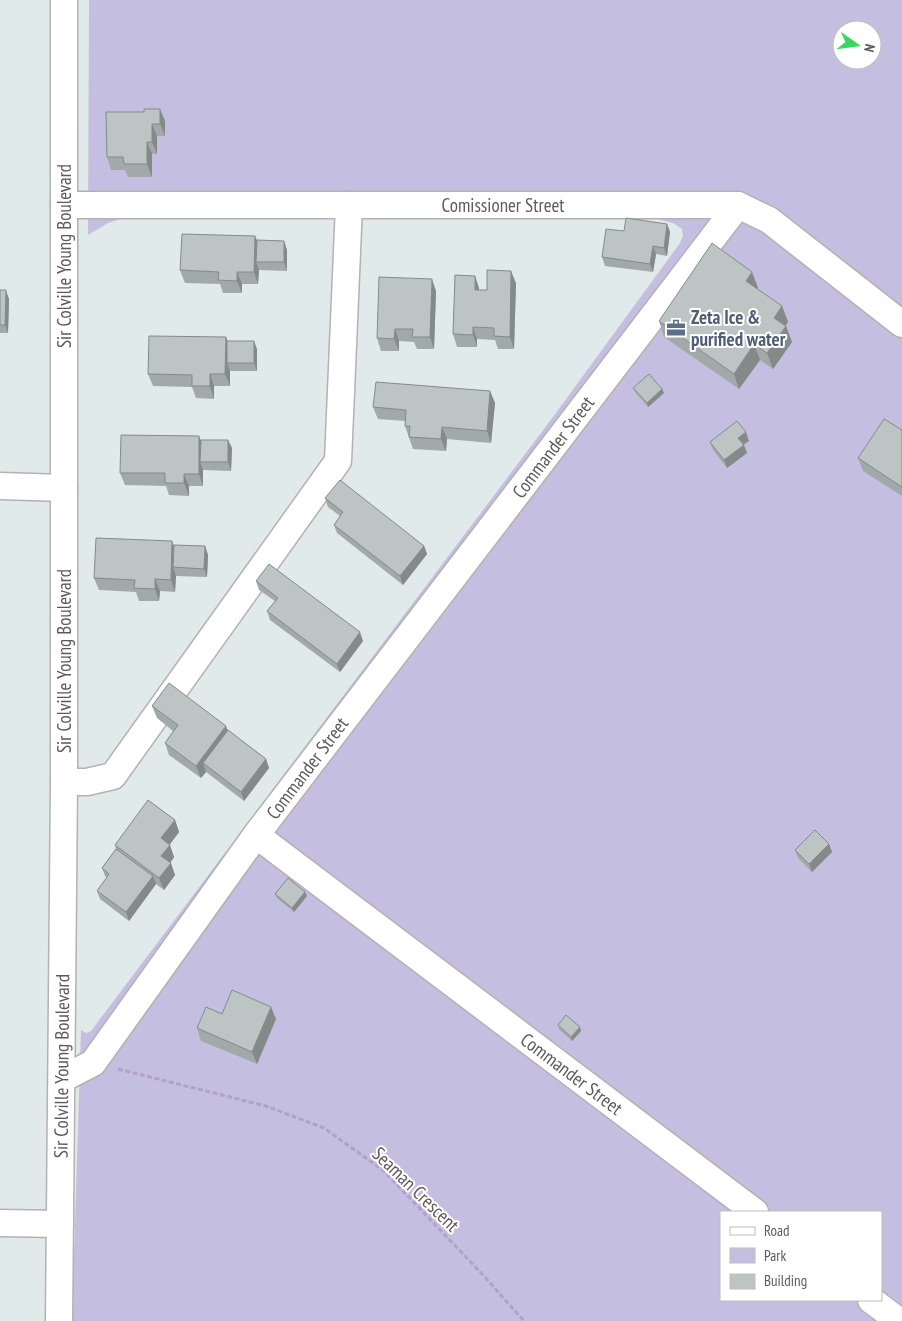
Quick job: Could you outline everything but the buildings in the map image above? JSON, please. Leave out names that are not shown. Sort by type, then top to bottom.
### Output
[{"type":"street","name":"Sir Colville Young Boulevard","points":[[59,1321],[64,782],[64,0]]},
{"type":"street","name":"Comissioner Street","points":[[64,205],[738,205],[768,220],[902,324]]},
{"type":"street","points":[[64,782],[87,782],[113,776],[338,461],[349,205]]},
{"type":"street","name":"Commander Street","points":[[738,205],[256,835],[754,1211]]},
{"type":"street","points":[[0,486],[64,488]]},
{"type":"street","points":[[62,1079],[93,1063],[256,835]]},
{"type":"street","points":[[0,1223],[60,1224]]},
{"type":"street","points":[[872,1301],[899,1321]]},
{"type":"path","name":"Seaman Crescent","points":[[93,1063],[266,1106],[324,1128],[384,1171],[484,1275],[524,1321]]},
{"type":"green space","points":[[89,0],[902,0],[902,1321],[72,1321],[81,1030],[86,1033],[91,1031],[553,417],[680,243],[683,236],[682,229],[673,223],[653,218],[120,219],[108,223],[88,235]]},
{"type":"place","name":"Zeta Ice & purified water","points":[[676,328]]}]
